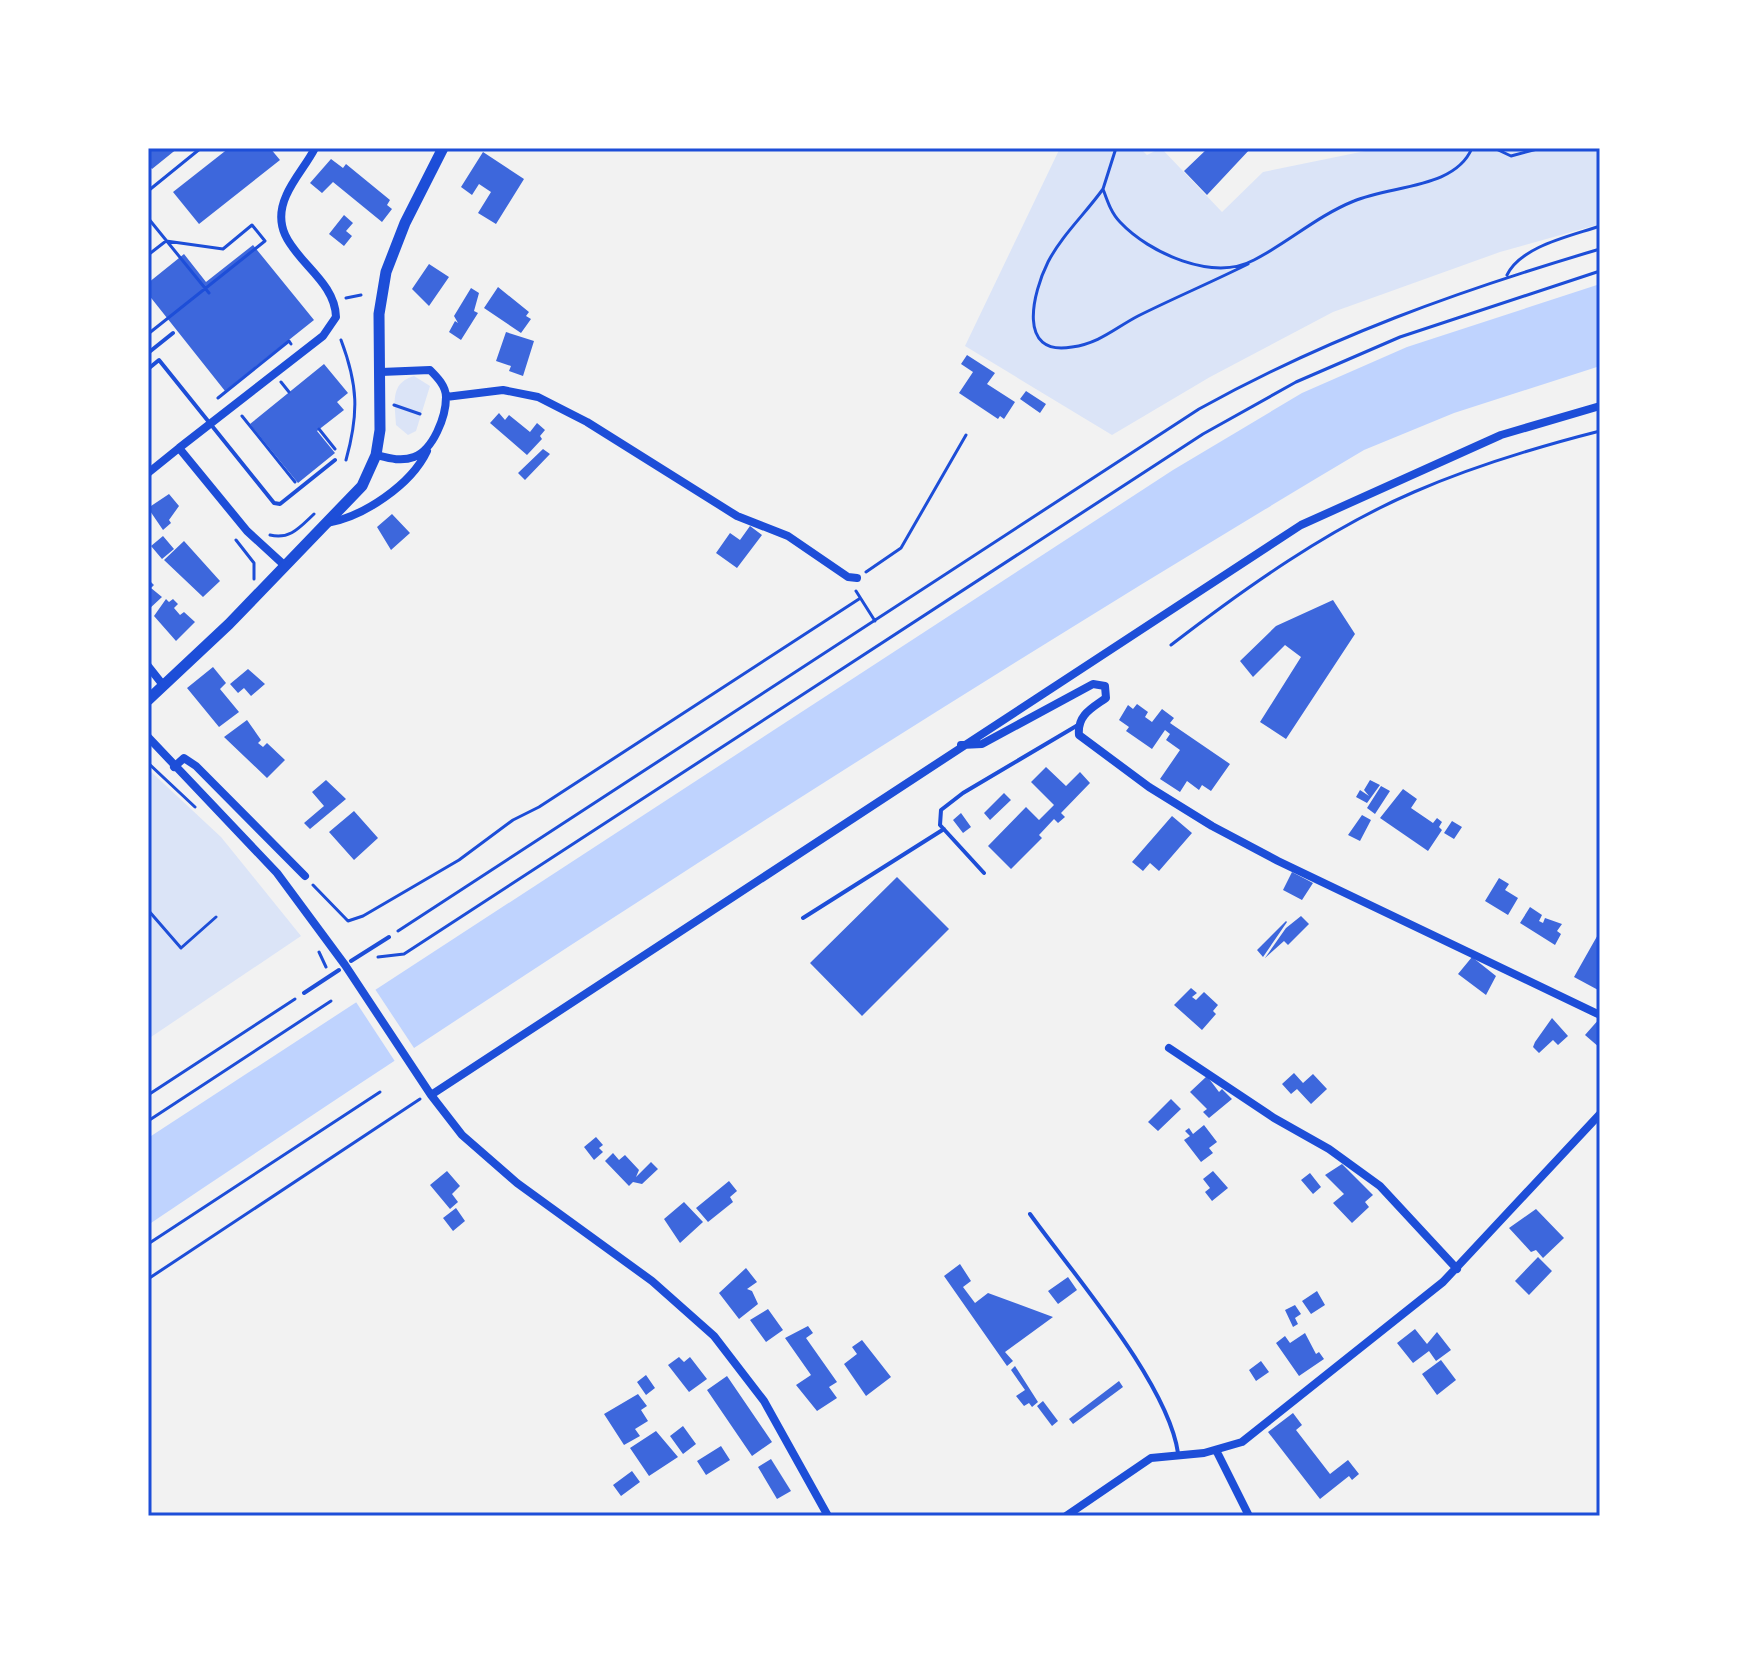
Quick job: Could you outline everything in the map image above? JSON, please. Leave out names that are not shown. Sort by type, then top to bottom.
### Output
[{"type":"street","points":[[148,473],[323,336],[336,317],[333,301],[290,246],[280,223],[285,198],[315,148]]},
{"type":"street","points":[[148,700],[259,594],[283,564],[362,486],[376,455],[381,418],[379,314],[386,272],[405,223],[443,148]]},
{"type":"street","points":[[327,523],[347,520],[394,488],[423,459],[440,424],[446,397],[440,381],[430,370],[381,372]]},
{"type":"street","points":[[446,397],[503,390],[538,397],[587,422],[737,516],[788,536],[848,577],[857,578]]},
{"type":"street","points":[[431,1095],[1301,525],[1501,435],[1600,406]]},
{"type":"street","points":[[376,455],[401,460],[416,457],[431,442]]},
{"type":"street","points":[[179,448],[247,531],[283,564]]},
{"type":"street","points":[[148,666],[163,685]]},
{"type":"street","points":[[961,745],[982,744],[1100,683],[1105,686],[1106,698],[1084,715],[1078,725],[1079,735],[1212,826],[1278,861],[1600,1015]]},
{"type":"street","points":[[148,737],[277,873],[354,977],[431,1095],[462,1135],[490,1162],[652,1281],[714,1336],[764,1401],[828,1516]]},
{"type":"street","points":[[174,767],[184,758],[196,766],[305,876]]},
{"type":"street","points":[[1169,1048],[1274,1118],[1329,1149],[1380,1186],[1457,1269]]},
{"type":"street","points":[[1066,1516],[1151,1458],[1216,1450],[1242,1442],[1457,1269],[1600,1114]]},
{"type":"street","points":[[1216,1450],[1249,1516]]},
{"type":"lane","points":[[148,353],[173,333]]},
{"type":"lane","points":[[148,369],[159,360],[274,503],[280,504],[335,460]]},
{"type":"lane","points":[[984,873],[940,825],[941,810],[963,793],[1078,725]]},
{"type":"lane","points":[[803,918],[944,829]]},
{"type":"lane","points":[[351,961],[389,937]]},
{"type":"lane","points":[[304,993],[339,970]]},
{"type":"lane","points":[[1030,1214],[1145,1374],[1175,1430],[1178,1453]]},
{"type":"path","points":[[148,191],[201,148]]},
{"type":"path","points":[[1116,148],[1103,189],[1048,263],[1036,295],[1031,323],[1035,335],[1045,344],[1070,348],[1112,335],[1136,317],[1251,262],[1315,219],[1354,201],[1454,173],[1472,148]]},
{"type":"path","points":[[1494,148],[1511,156],[1541,148]]},
{"type":"path","points":[[1103,189],[1118,220],[1157,248],[1189,263],[1218,267],[1251,262]]},
{"type":"path","points":[[148,218],[207,291]]},
{"type":"path","points":[[148,255],[166,241],[223,249],[252,225],[265,241],[207,291],[148,334]]},
{"type":"path","points":[[1506,277],[1512,266],[1555,240],[1600,226]]},
{"type":"path","points":[[389,937],[1199,409],[1274,367],[1421,305],[1600,249]]},
{"type":"path","points":[[359,957],[404,954],[1217,427],[1296,382],[1400,337],[1600,271]]},
{"type":"path","points":[[346,298],[364,296]]},
{"type":"path","points":[[319,429],[345,463],[352,440],[355,392],[354,372],[341,340]]},
{"type":"path","points":[[218,398],[289,341],[291,344]]},
{"type":"path","points":[[397,405],[420,414]]},
{"type":"path","points":[[241,416],[297,484],[285,493],[288,497]]},
{"type":"path","points":[[1171,645],[1321,541],[1413,492],[1515,454],[1600,431]]},
{"type":"path","points":[[876,622],[855,593],[857,578],[901,548],[966,435]]},
{"type":"path","points":[[264,531],[284,537],[324,504]]},
{"type":"path","points":[[236,540],[254,563],[255,573],[250,585]]},
{"type":"path","points":[[305,876],[329,905],[348,921],[363,916],[459,860],[513,820],[539,807],[859,599]]},
{"type":"path","points":[[148,763],[203,814]]},
{"type":"path","points":[[148,910],[181,948],[216,917]]},
{"type":"path","points":[[313,942],[330,975]]},
{"type":"path","points":[[148,1095],[304,993]]},
{"type":"path","points":[[148,1121],[331,1001]]},
{"type":"path","points":[[148,1244],[380,1092]]},
{"type":"path","points":[[148,1279],[431,1095]]},
{"type":"shaded area","points":[[1060,148],[1140,148],[1147,155],[1161,148],[1222,212],[1263,172],[1380,148],[1600,148],[1600,224],[1500,252],[1333,312],[1210,377],[1112,435],[965,346]]},
{"type":"shaded area","points":[[414,376],[430,386],[416,431],[408,435],[396,425],[395,396],[400,384]]},
{"type":"shaded area","points":[[148,769],[221,837],[301,936],[148,1039]]},
{"type":"water","points":[[1600,284],[1600,366],[1454,413],[1364,450],[1056,637],[751,829],[448,1025],[148,1225],[148,1138],[1173,470],[1302,393],[1407,347]]},
{"type":"pier","points":[[373,986],[416,1051],[396,1063],[354,999]]},
{"type":"building","points":[[148,148],[178,148],[152,169],[148,164]]},
{"type":"building","points":[[229,148],[270,148],[280,160],[199,224],[173,192]]},
{"type":"building","points":[[1208,148],[1251,148],[1207,195],[1184,171]]},
{"type":"building","points":[[483,152],[524,179],[496,224],[478,213],[491,192],[479,184],[472,195],[461,187]]},
{"type":"building","points":[[331,159],[343,168],[346,164],[390,200],[387,205],[392,209],[382,222],[333,182],[322,193],[310,183]]},
{"type":"building","points":[[344,215],[353,223],[346,231],[352,236],[344,246],[329,234]]},
{"type":"building","points":[[253,245],[314,320],[225,391],[148,294],[148,283],[184,254],[206,282]]},
{"type":"building","points":[[429,264],[449,277],[429,306],[412,289]]},
{"type":"building","points":[[498,287],[529,312],[526,316],[531,319],[521,333],[484,308]]},
{"type":"building","points":[[471,288],[479,293],[474,311],[478,313],[461,340],[449,332],[455,321],[458,323],[454,316]]},
{"type":"building","points":[[506,332],[534,341],[523,376],[509,371],[511,366],[496,361]]},
{"type":"building","points":[[967,355],[995,373],[987,384],[1015,402],[1004,419],[1000,416],[998,419],[959,393],[973,372],[961,364]]},
{"type":"building","points":[[324,364],[348,393],[337,402],[344,410],[317,431],[335,453],[298,483],[250,424]]},
{"type":"building","points":[[1026,391],[1046,404],[1040,413],[1020,399]]},
{"type":"building","points":[[499,413],[505,420],[509,415],[530,432],[537,423],[545,430],[540,436],[542,439],[527,455],[490,423]]},
{"type":"building","points":[[543,449],[550,454],[525,480],[518,473]]},
{"type":"building","points":[[169,494],[179,506],[169,520],[171,523],[163,530],[148,508]]},
{"type":"building","points":[[392,514],[410,533],[391,550],[377,527]]},
{"type":"building","points":[[750,526],[762,535],[737,568],[716,553],[730,533],[740,540]]},
{"type":"building","points":[[163,536],[174,549],[162,559],[151,546]]},
{"type":"building","points":[[184,541],[220,581],[203,597],[164,560]]},
{"type":"building","points":[[148,579],[154,585],[151,588],[162,597],[148,610]]},
{"type":"building","points":[[166,599],[169,602],[173,599],[178,604],[174,608],[180,615],[184,612],[195,622],[176,641],[154,616]]},
{"type":"building","points":[[1333,600],[1355,634],[1286,739],[1260,722],[1301,657],[1285,645],[1253,677],[1240,661],[1276,626]]},
{"type":"building","points":[[213,667],[226,683],[220,689],[239,712],[219,727],[187,688]]},
{"type":"building","points":[[248,669],[265,684],[251,696],[244,688],[238,693],[230,684]]},
{"type":"building","points":[[1137,704],[1148,712],[1145,717],[1152,722],[1162,709],[1174,718],[1170,723],[1230,764],[1211,791],[1202,785],[1199,790],[1187,781],[1180,792],[1160,779],[1180,750],[1166,740],[1170,734],[1165,730],[1152,749],[1126,731],[1129,727],[1119,720],[1128,705],[1133,709]]},
{"type":"building","points":[[247,720],[261,740],[258,743],[263,747],[267,743],[285,760],[267,778],[224,737]]},
{"type":"building","points":[[1046,767],[1066,786],[1080,772],[1090,783],[1061,813],[1065,817],[1058,823],[1054,819],[1039,835],[1042,838],[1011,869],[988,846],[1026,807],[1039,820],[1054,805],[1031,782]]},
{"type":"building","points":[[326,780],[346,799],[310,829],[304,823],[324,806],[312,792]]},
{"type":"building","points":[[1370,780],[1380,785],[1367,803],[1356,797],[1360,790],[1369,796],[1364,790]]},
{"type":"building","points":[[1381,786],[1390,791],[1375,814],[1367,808]]},
{"type":"building","points":[[1403,789],[1417,799],[1411,808],[1433,823],[1437,818],[1442,822],[1439,827],[1442,830],[1428,851],[1380,818]]},
{"type":"building","points":[[1004,793],[1011,800],[990,820],[984,813]]},
{"type":"building","points":[[354,811],[378,838],[354,860],[329,832]]},
{"type":"building","points":[[961,813],[971,827],[963,833],[953,820]]},
{"type":"building","points":[[1362,815],[1371,820],[1360,841],[1348,835]]},
{"type":"building","points":[[1172,816],[1192,833],[1159,871],[1150,863],[1143,871],[1132,862]]},
{"type":"building","points":[[1452,821],[1462,827],[1454,839],[1444,833]]},
{"type":"building","points":[[1292,872],[1313,883],[1302,900],[1283,890]]},
{"type":"building","points":[[897,877],[949,929],[862,1016],[810,963]]},
{"type":"building","points":[[1499,878],[1509,884],[1505,890],[1518,898],[1508,915],[1485,901]]},
{"type":"building","points":[[1530,907],[1542,915],[1539,921],[1543,923],[1545,918],[1562,924],[1557,931],[1561,934],[1555,945],[1520,923]]},
{"type":"building","points":[[1301,916],[1309,924],[1288,945],[1284,941],[1265,958],[1286,928]]},
{"type":"building","points":[[1287,922],[1263,957],[1257,950]]},
{"type":"building","points":[[1600,931],[1600,963],[1597,969],[1600,971],[1600,991],[1574,977]]},
{"type":"building","points":[[1472,957],[1496,976],[1486,995],[1458,974]]},
{"type":"building","points":[[1191,988],[1197,993],[1192,997],[1196,1000],[1204,992],[1218,1005],[1213,1011],[1216,1014],[1202,1030],[1174,1005]]},
{"type":"building","points":[[1552,1018],[1568,1036],[1558,1045],[1553,1040],[1539,1053],[1533,1047]]},
{"type":"building","points":[[1600,1018],[1600,1048],[1585,1035]]},
{"type":"building","points":[[1294,1073],[1303,1083],[1313,1074],[1327,1089],[1311,1104],[1297,1089],[1291,1094],[1282,1084]]},
{"type":"building","points":[[1207,1076],[1219,1092],[1222,1089],[1232,1099],[1209,1118],[1203,1112],[1207,1109],[1190,1092]]},
{"type":"building","points":[[1171,1099],[1181,1109],[1158,1131],[1148,1122]]},
{"type":"building","points":[[1204,1125],[1217,1142],[1209,1148],[1213,1153],[1201,1162],[1184,1140],[1190,1136],[1185,1131],[1189,1128],[1193,1134]]},
{"type":"building","points":[[596,1137],[603,1145],[599,1148],[603,1152],[594,1160],[584,1147]]},
{"type":"building","points":[[613,1153],[619,1160],[625,1155],[639,1170],[636,1177],[651,1162],[658,1169],[642,1184],[633,1182],[629,1186],[605,1161]]},
{"type":"building","points":[[1342,1164],[1373,1195],[1365,1202],[1369,1207],[1352,1223],[1333,1203],[1344,1194],[1325,1175]]},
{"type":"building","points":[[447,1171],[460,1186],[452,1194],[458,1202],[450,1209],[430,1185]]},
{"type":"building","points":[[1213,1171],[1228,1188],[1212,1201],[1205,1192],[1210,1188],[1203,1179]]},
{"type":"building","points":[[1310,1173],[1321,1187],[1313,1194],[1301,1180]]},
{"type":"building","points":[[729,1181],[737,1191],[730,1197],[733,1202],[708,1222],[696,1208]]},
{"type":"building","points":[[684,1202],[703,1222],[680,1243],[664,1219]]},
{"type":"building","points":[[456,1208],[465,1221],[453,1231],[443,1218]]},
{"type":"building","points":[[1536,1209],[1564,1238],[1543,1258],[1536,1250],[1531,1252],[1509,1228]]},
{"type":"building","points":[[1538,1257],[1552,1271],[1529,1295],[1515,1281]]},
{"type":"building","points":[[960,1264],[971,1281],[963,1287],[975,1303],[988,1293],[1053,1317],[1005,1352],[1013,1361],[1007,1366],[944,1276]]},
{"type":"building","points":[[746,1268],[757,1282],[747,1289],[752,1291],[758,1304],[739,1319],[719,1293]]},
{"type":"building","points":[[1068,1277],[1077,1290],[1058,1304],[1048,1291]]},
{"type":"building","points":[[1317,1291],[1325,1305],[1311,1314],[1302,1301]]},
{"type":"building","points":[[1295,1305],[1301,1314],[1295,1318],[1298,1324],[1293,1327],[1285,1310]]},
{"type":"building","points":[[768,1309],[783,1330],[766,1342],[750,1320]]},
{"type":"building","points":[[808,1326],[813,1333],[806,1338],[837,1382],[829,1387],[837,1398],[817,1411],[796,1385],[811,1375],[785,1338]]},
{"type":"building","points":[[1415,1329],[1427,1344],[1437,1332],[1451,1350],[1436,1361],[1429,1351],[1413,1363],[1397,1343]]},
{"type":"building","points":[[1305,1333],[1316,1354],[1319,1352],[1324,1359],[1299,1376],[1276,1343],[1285,1336],[1290,1343]]},
{"type":"building","points":[[862,1340],[891,1377],[866,1396],[844,1364],[857,1354],[852,1347]]},
{"type":"building","points":[[679,1357],[684,1362],[690,1357],[707,1379],[689,1392],[668,1365]]},
{"type":"building","points":[[1441,1360],[1456,1380],[1437,1395],[1422,1374]]},
{"type":"building","points":[[1261,1361],[1269,1372],[1256,1381],[1249,1370]]},
{"type":"building","points":[[1015,1366],[1038,1402],[1032,1407],[1029,1403],[1024,1406],[1016,1396],[1025,1390],[1011,1370]]},
{"type":"building","points":[[646,1375],[655,1388],[646,1395],[637,1382]]},
{"type":"building","points":[[727,1376],[772,1442],[752,1456],[707,1390]]},
{"type":"building","points":[[1119,1381],[1123,1387],[1073,1424],[1069,1419]]},
{"type":"building","points":[[638,1394],[647,1406],[641,1410],[648,1421],[635,1429],[640,1436],[624,1445],[604,1414]]},
{"type":"building","points":[[1043,1401],[1058,1421],[1052,1426],[1037,1406]]},
{"type":"building","points":[[1293,1413],[1302,1425],[1296,1430],[1330,1474],[1348,1460],[1359,1474],[1352,1480],[1349,1476],[1320,1499],[1268,1432]]},
{"type":"building","points":[[683,1426],[696,1444],[683,1454],[670,1436]]},
{"type":"building","points":[[656,1431],[678,1457],[649,1476],[630,1448]]},
{"type":"building","points":[[721,1446],[730,1460],[706,1475],[697,1461]]},
{"type":"building","points":[[771,1459],[791,1491],[777,1499],[758,1467]]},
{"type":"building","points":[[632,1471],[640,1482],[621,1496],[613,1485]]}]
